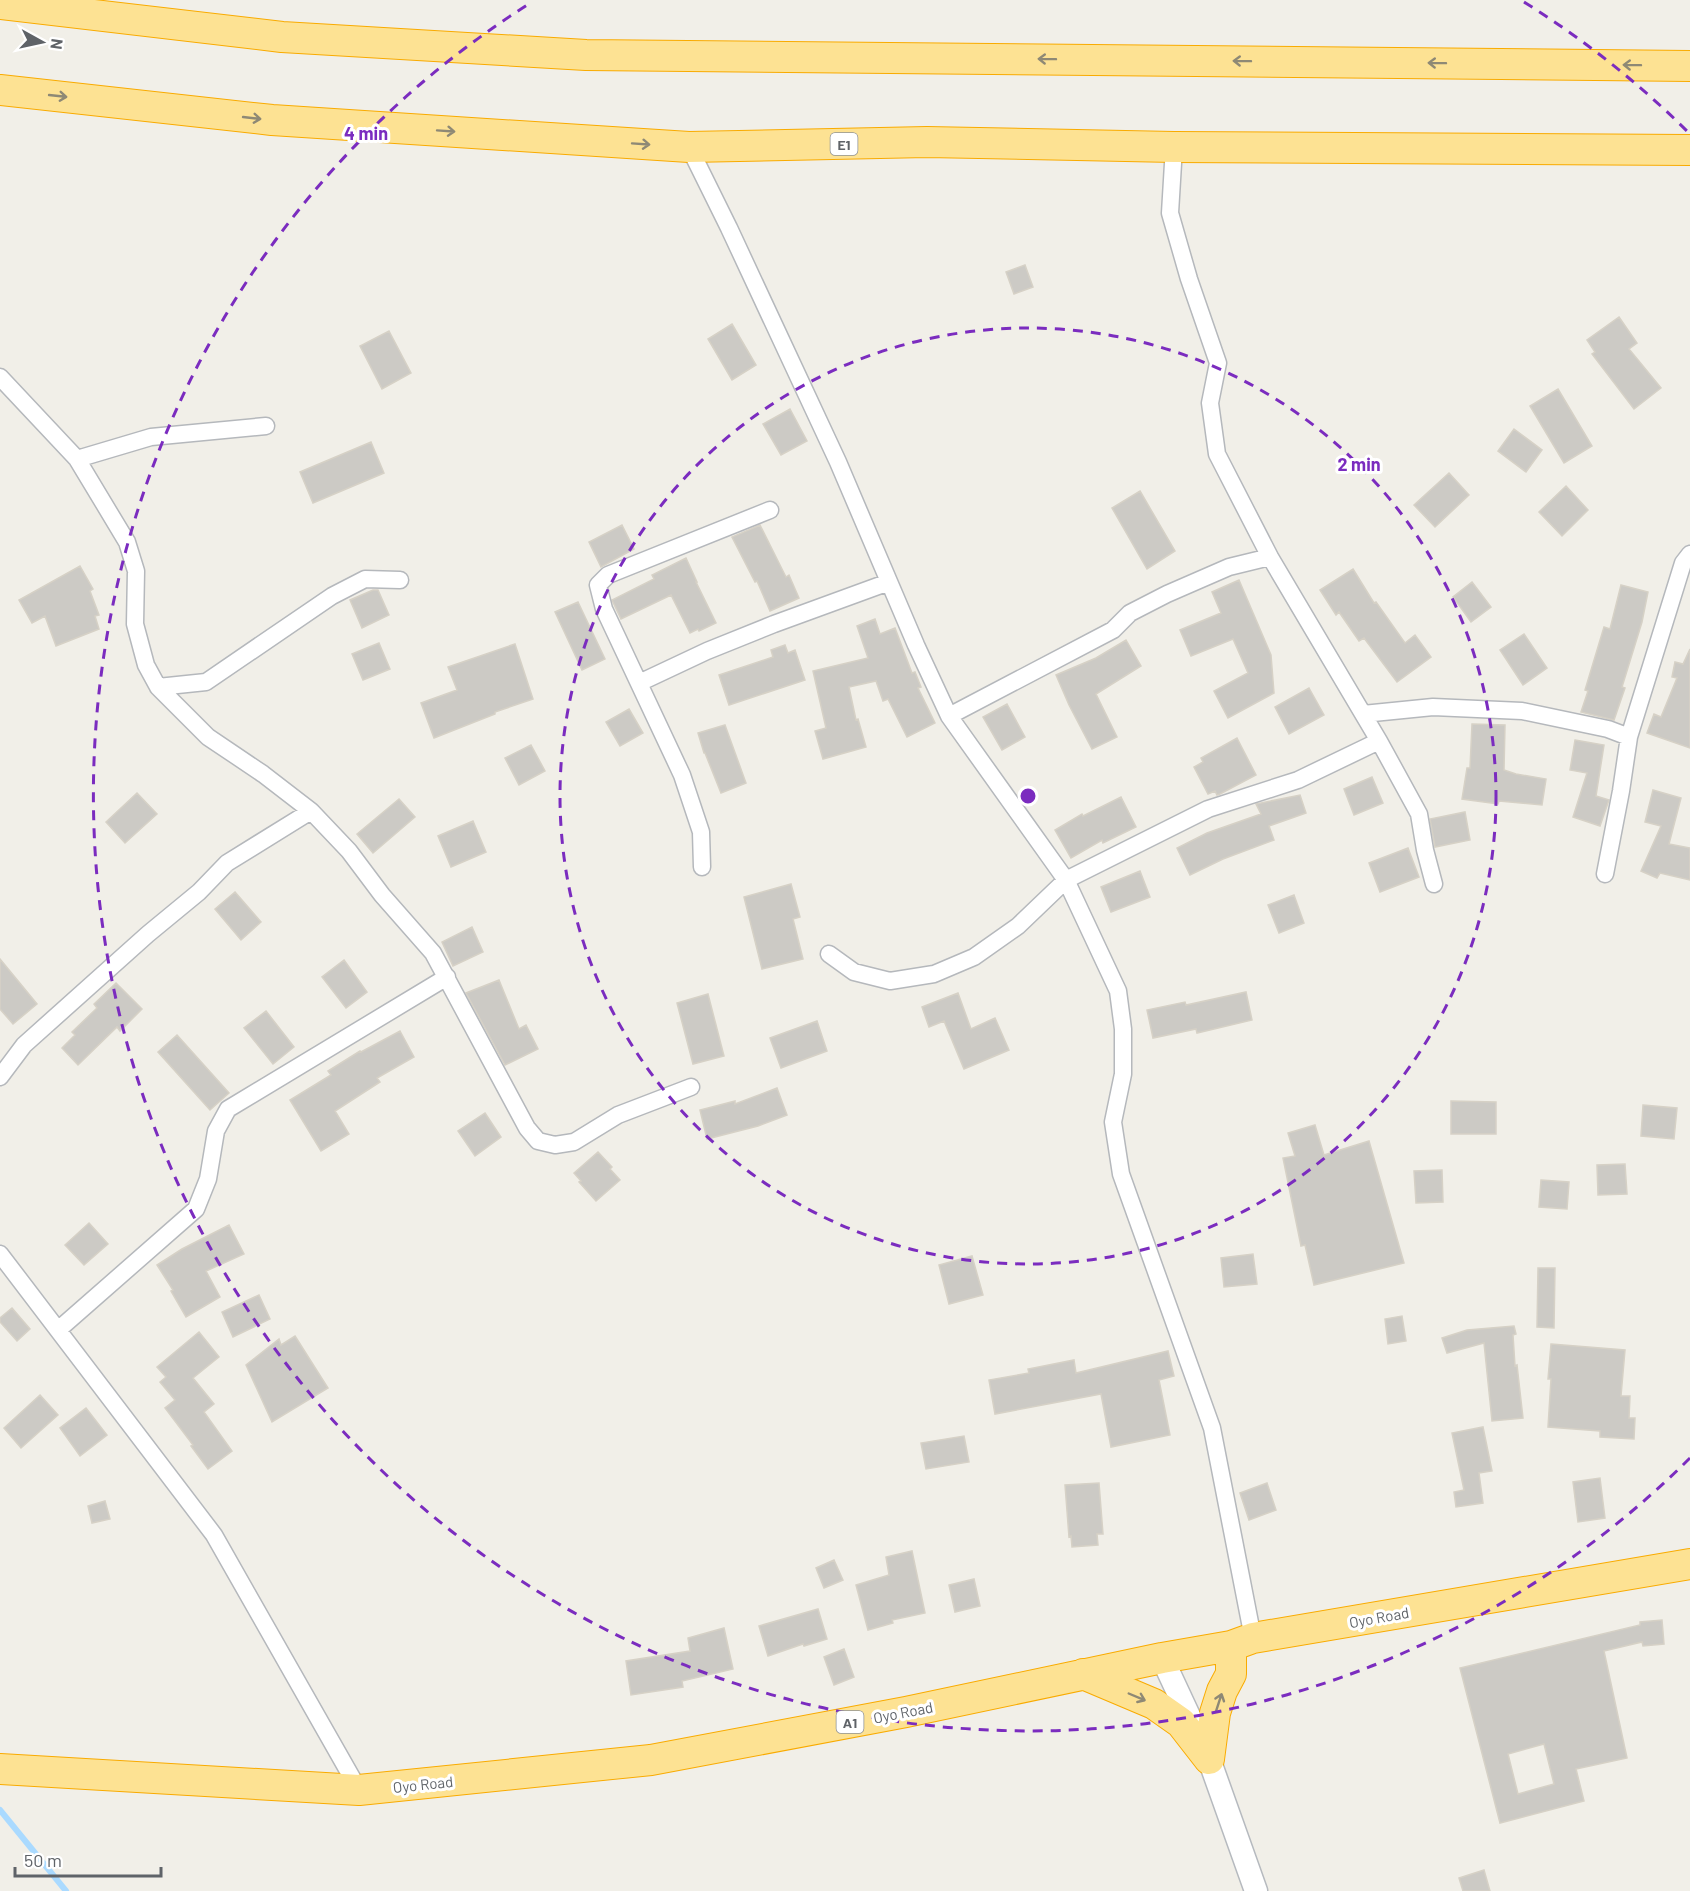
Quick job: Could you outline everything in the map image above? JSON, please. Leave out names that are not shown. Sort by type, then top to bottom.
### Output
[{"type":"highway","points":[[0,4],[282,37],[586,55],[1690,66]]},
{"type":"highway","name":"E1","points":[[0,90],[272,120],[689,147],[927,142],[1174,147],[1690,150]]},
{"type":"highway","name":"Oyo Road","points":[[0,1768],[359,1790],[651,1760],[906,1712],[1242,1642],[1690,1564]]},
{"type":"highway","points":[[1209,1759],[1215,1713],[1242,1642]]},
{"type":"highway","points":[[1083,1674],[1154,1704],[1181,1723],[1209,1759]]},
{"type":"street","points":[[689,147],[833,451],[949,716],[1066,880],[1118,991],[1123,1029],[1124,1074],[1113,1122],[1121,1174],[1212,1428],[1242,1642]]},
{"type":"street","points":[[1174,147],[1170,213],[1189,279],[1218,363],[1210,403],[1217,454],[1270,557],[1379,741],[1419,814],[1434,884]]},
{"type":"street","points":[[0,377],[77,459],[127,542],[136,571],[135,624],[146,665],[158,687],[208,736],[264,774],[311,811],[349,851],[382,895],[433,953],[527,1128],[538,1141],[555,1145],[574,1142],[618,1115],[692,1087]]},
{"type":"street","points":[[77,459],[152,437],[266,426]]},
{"type":"street","points":[[702,867],[701,832],[682,775],[604,609],[598,585],[608,576],[770,510]]},
{"type":"street","points":[[1605,874],[1629,738],[1683,563],[1690,554]]},
{"type":"street","points":[[949,716],[1113,630],[1130,613],[1167,594],[1229,567],[1270,557]]},
{"type":"street","points":[[158,687],[206,682],[332,596],[365,579],[400,580]]},
{"type":"street","points":[[639,683],[707,651],[889,582]]},
{"type":"street","points":[[1363,714],[1433,707],[1522,711],[1608,729],[1629,738]]},
{"type":"street","points":[[829,954],[854,972],[890,981],[934,974],[974,957],[1018,926],[1066,880],[1208,809],[1298,780],[1379,741]]},
{"type":"street","points":[[0,1077],[24,1045],[148,934],[199,892],[227,863],[311,811]]},
{"type":"street","points":[[58,1330],[196,1209],[207,1179],[216,1131],[228,1109],[447,976]]},
{"type":"street","points":[[0,1254],[214,1535],[359,1790]]},
{"type":"street","points":[[1162,1658],[1209,1759],[1256,1891]]},
{"type":"building","points":[[1025,265],[1033,287],[1014,294],[1006,272]]},
{"type":"building","points":[[1619,317],[1637,343],[1629,349],[1661,388],[1634,409],[1592,354],[1595,352],[1587,340]]},
{"type":"building","points":[[732,324],[756,365],[732,380],[708,339]]},
{"type":"building","points":[[389,331],[411,373],[382,389],[360,346]]},
{"type":"building","points":[[1558,389],[1592,446],[1564,463],[1530,406]]},
{"type":"building","points":[[790,409],[807,441],[781,455],[763,424]]},
{"type":"building","points":[[1514,429],[1542,450],[1526,472],[1498,451]]},
{"type":"building","points":[[371,442],[384,473],[313,503],[300,472]]},
{"type":"building","points":[[1449,473],[1469,495],[1435,527],[1414,505]]},
{"type":"building","points":[[1566,486],[1588,510],[1562,536],[1539,512]]},
{"type":"building","points":[[1140,491],[1175,551],[1147,569],[1112,508]]},
{"type":"building","points":[[622,525],[634,549],[601,567],[589,542]]},
{"type":"building","points":[[760,525],[786,577],[789,575],[799,598],[770,611],[757,581],[755,582],[732,537]]},
{"type":"building","points":[[686,558],[716,623],[690,633],[671,595],[621,619],[612,600],[654,579],[652,575]]},
{"type":"building","points":[[80,566],[93,589],[90,591],[99,615],[95,616],[99,629],[56,646],[45,616],[32,623],[19,600]]},
{"type":"building","points":[[1353,569],[1374,603],[1376,602],[1405,643],[1415,635],[1431,657],[1397,682],[1364,638],[1359,641],[1339,612],[1336,615],[1320,590]]},
{"type":"building","points":[[1239,580],[1271,655],[1274,693],[1228,718],[1214,691],[1248,673],[1233,639],[1191,656],[1180,630],[1221,613],[1212,592]]},
{"type":"building","points":[[1472,582],[1491,607],[1471,622],[1453,597]]},
{"type":"building","points":[[1621,585],[1648,592],[1642,622],[1622,687],[1625,688],[1614,720],[1581,712],[1588,691],[1585,690],[1604,627],[1610,629]]},
{"type":"building","points":[[378,590],[389,615],[362,628],[350,600]]},
{"type":"building","points":[[578,602],[605,659],[582,670],[555,612]]},
{"type":"building","points":[[875,619],[880,634],[895,628],[912,673],[915,672],[921,687],[918,688],[935,723],[907,737],[888,699],[883,701],[876,681],[849,687],[856,720],[858,719],[866,747],[823,759],[815,731],[826,728],[813,671],[868,658],[857,626]]},
{"type":"building","points":[[1524,634],[1547,668],[1523,685],[1500,650]]},
{"type":"building","points":[[1126,640],[1141,666],[1096,694],[1117,737],[1092,749],[1056,675],[1096,658]]},
{"type":"building","points":[[379,643],[390,669],[363,680],[352,654]]},
{"type":"building","points":[[515,644],[533,699],[495,712],[495,714],[434,738],[421,703],[457,690],[448,667]]},
{"type":"building","points":[[785,645],[788,653],[795,650],[805,680],[729,705],[719,675],[773,657],[771,650]]},
{"type":"building","points":[[1690,649],[1690,748],[1647,733],[1654,714],[1661,717],[1677,678],[1672,677],[1675,662],[1683,664]]},
{"type":"building","points":[[1309,688],[1324,715],[1289,734],[1275,707]]},
{"type":"building","points":[[1007,704],[1025,737],[1002,750],[983,717]]},
{"type":"building","points":[[629,709],[643,733],[620,746],[606,722]]},
{"type":"building","points":[[1472,724],[1505,725],[1504,770],[1546,779],[1542,805],[1499,801],[1498,804],[1462,799],[1467,768],[1470,768]]},
{"type":"building","points":[[725,725],[746,783],[721,793],[698,733]]},
{"type":"building","points":[[1237,738],[1256,775],[1220,794],[1217,795],[1215,791],[1208,794],[1194,767],[1203,762],[1201,758]]},
{"type":"building","points":[[1575,740],[1604,745],[1596,796],[1609,800],[1600,826],[1573,817],[1587,773],[1570,770]]},
{"type":"building","points":[[531,745],[545,771],[519,785],[505,758]]},
{"type":"building","points":[[1372,777],[1383,803],[1354,815],[1344,789]]},
{"type":"building","points":[[1653,790],[1681,798],[1669,844],[1690,848],[1690,880],[1660,873],[1657,878],[1641,871],[1661,826],[1645,822]]},
{"type":"building","points":[[137,793],[157,814],[125,843],[106,822]]},
{"type":"building","points":[[1300,795],[1306,813],[1269,826],[1274,840],[1223,859],[1190,875],[1177,848],[1207,833],[1261,814],[1256,804]]},
{"type":"building","points":[[1121,797],[1136,827],[1103,843],[1102,840],[1071,858],[1055,830],[1082,814],[1083,816]]},
{"type":"building","points":[[399,799],[415,817],[373,853],[357,834]]},
{"type":"building","points":[[1465,812],[1470,840],[1435,847],[1430,819]]},
{"type":"building","points":[[473,821],[486,852],[451,867],[438,836]]},
{"type":"building","points":[[1408,848],[1419,877],[1380,892],[1369,863]]},
{"type":"building","points":[[1140,871],[1150,897],[1111,912],[1101,887]]},
{"type":"building","points":[[791,884],[800,917],[793,919],[803,959],[762,969],[744,897]]},
{"type":"building","points":[[235,892],[261,922],[241,940],[215,909]]},
{"type":"building","points":[[1294,895],[1304,923],[1279,933],[1268,905]]},
{"type":"building","points":[[472,927],[483,952],[453,966],[442,942]]},
{"type":"building","points":[[0,959],[37,1004],[13,1024],[0,1009]]},
{"type":"building","points":[[344,960],[367,992],[346,1008],[322,977]]},
{"type":"building","points":[[499,980],[519,1029],[526,1025],[538,1049],[505,1065],[466,993]]},
{"type":"building","points":[[116,983],[142,1009],[120,1031],[117,1027],[78,1065],[62,1048],[75,1035],[72,1032],[97,1008],[94,1004]]},
{"type":"building","points":[[1246,992],[1252,1020],[1197,1033],[1196,1029],[1153,1038],[1147,1010],[1185,1002],[1186,1005]]},
{"type":"building","points":[[958,993],[971,1029],[995,1018],[1009,1050],[964,1069],[944,1021],[929,1027],[922,1007]]},
{"type":"building","points":[[708,994],[724,1056],[693,1064],[677,1003]]},
{"type":"building","points":[[266,1011],[294,1047],[273,1064],[244,1028]]},
{"type":"building","points":[[817,1021],[827,1051],[781,1068],[770,1038]]},
{"type":"building","points":[[400,1031],[414,1057],[377,1078],[380,1082],[335,1111],[349,1134],[321,1151],[290,1100],[331,1075],[328,1071],[360,1051]]},
{"type":"building","points":[[177,1035],[229,1093],[210,1110],[158,1052]]},
{"type":"building","points":[[777,1088],[787,1115],[758,1126],[707,1139],[700,1110],[735,1101],[735,1104]]},
{"type":"building","points":[[1451,1101],[1496,1102],[1496,1134],[1451,1134]]},
{"type":"building","points":[[1643,1105],[1677,1108],[1674,1139],[1641,1136]]},
{"type":"building","points":[[485,1113],[501,1137],[475,1156],[458,1131]]},
{"type":"building","points":[[1315,1125],[1324,1155],[1369,1141],[1404,1263],[1314,1285],[1305,1245],[1301,1246],[1283,1158],[1295,1156],[1288,1133]]},
{"type":"building","points":[[598,1152],[620,1180],[596,1201],[574,1173]]},
{"type":"building","points":[[1625,1164],[1627,1194],[1598,1195],[1597,1165]]},
{"type":"building","points":[[1442,1170],[1443,1202],[1416,1203],[1414,1171]]},
{"type":"building","points":[[1541,1180],[1569,1182],[1567,1209],[1539,1207]]},
{"type":"building","points":[[89,1223],[108,1244],[84,1265],[65,1245]]},
{"type":"building","points":[[229,1225],[244,1254],[206,1271],[220,1297],[186,1317],[157,1265],[182,1249]]},
{"type":"building","points":[[1253,1254],[1257,1284],[1224,1287],[1221,1258]]},
{"type":"building","points":[[972,1256],[983,1295],[949,1304],[939,1265]]},
{"type":"building","points":[[1538,1268],[1555,1268],[1554,1328],[1537,1327]]},
{"type":"building","points":[[259,1295],[270,1319],[233,1337],[222,1312]]},
{"type":"building","points":[[12,1308],[30,1329],[17,1341],[0,1322],[0,1318]]},
{"type":"building","points":[[1402,1316],[1406,1341],[1388,1344],[1385,1319]]},
{"type":"building","points":[[1514,1326],[1515,1366],[1517,1365],[1523,1418],[1492,1421],[1484,1343],[1447,1353],[1442,1338],[1467,1330]]},
{"type":"building","points":[[199,1332],[219,1357],[193,1378],[214,1404],[204,1412],[232,1451],[208,1469],[165,1408],[175,1400],[160,1382],[166,1377],[157,1367]]},
{"type":"building","points":[[295,1336],[328,1388],[272,1422],[246,1365],[279,1339],[281,1345]]},
{"type":"building","points":[[1551,1344],[1625,1350],[1621,1396],[1630,1396],[1629,1418],[1635,1418],[1634,1439],[1600,1437],[1600,1431],[1548,1427]]},
{"type":"building","points":[[1168,1351],[1174,1376],[1159,1380],[1170,1435],[1111,1447],[1101,1394],[995,1414],[989,1380],[1029,1373],[1028,1369],[1074,1360],[1076,1373]]},
{"type":"building","points":[[40,1395],[58,1415],[21,1448],[4,1428]]},
{"type":"building","points":[[86,1408],[107,1435],[80,1456],[60,1428]]},
{"type":"building","points":[[1483,1427],[1492,1471],[1479,1473],[1483,1503],[1456,1507],[1454,1492],[1464,1490],[1452,1433]]},
{"type":"building","points":[[964,1436],[969,1462],[926,1469],[921,1443]]},
{"type":"building","points":[[1600,1478],[1605,1518],[1578,1522],[1573,1482]]},
{"type":"building","points":[[1099,1483],[1103,1534],[1097,1534],[1098,1545],[1072,1547],[1071,1536],[1069,1537],[1065,1485]]},
{"type":"building","points":[[1267,1483],[1276,1510],[1249,1520],[1240,1493]]},
{"type":"building","points":[[105,1501],[110,1519],[92,1523],[88,1506]]},
{"type":"building","points":[[912,1551],[925,1613],[892,1620],[893,1623],[868,1630],[856,1585],[889,1575],[886,1557]]},
{"type":"building","points":[[834,1560],[843,1580],[824,1588],[816,1568]]},
{"type":"building","points":[[974,1579],[980,1606],[955,1612],[949,1585]]},
{"type":"building","points":[[818,1609],[827,1639],[804,1646],[803,1644],[768,1656],[759,1626]]},
{"type":"building","points":[[1662,1620],[1664,1644],[1643,1646],[1642,1642],[1604,1651],[1627,1758],[1576,1769],[1584,1801],[1500,1823],[1460,1668],[1640,1625],[1640,1622]],"holes":[[[1544,1744],[1554,1784],[1518,1794],[1508,1754]]]},
{"type":"building","points":[[724,1628],[733,1669],[682,1681],[683,1687],[631,1695],[626,1661],[690,1651],[688,1638]]},
{"type":"building","points":[[844,1649],[854,1677],[834,1685],[824,1657]]},
{"type":"building","points":[[1484,1870],[1490,1891],[1463,1891],[1459,1878]]},
{"type":"waterway","points":[[0,1810],[66,1891]]}]
